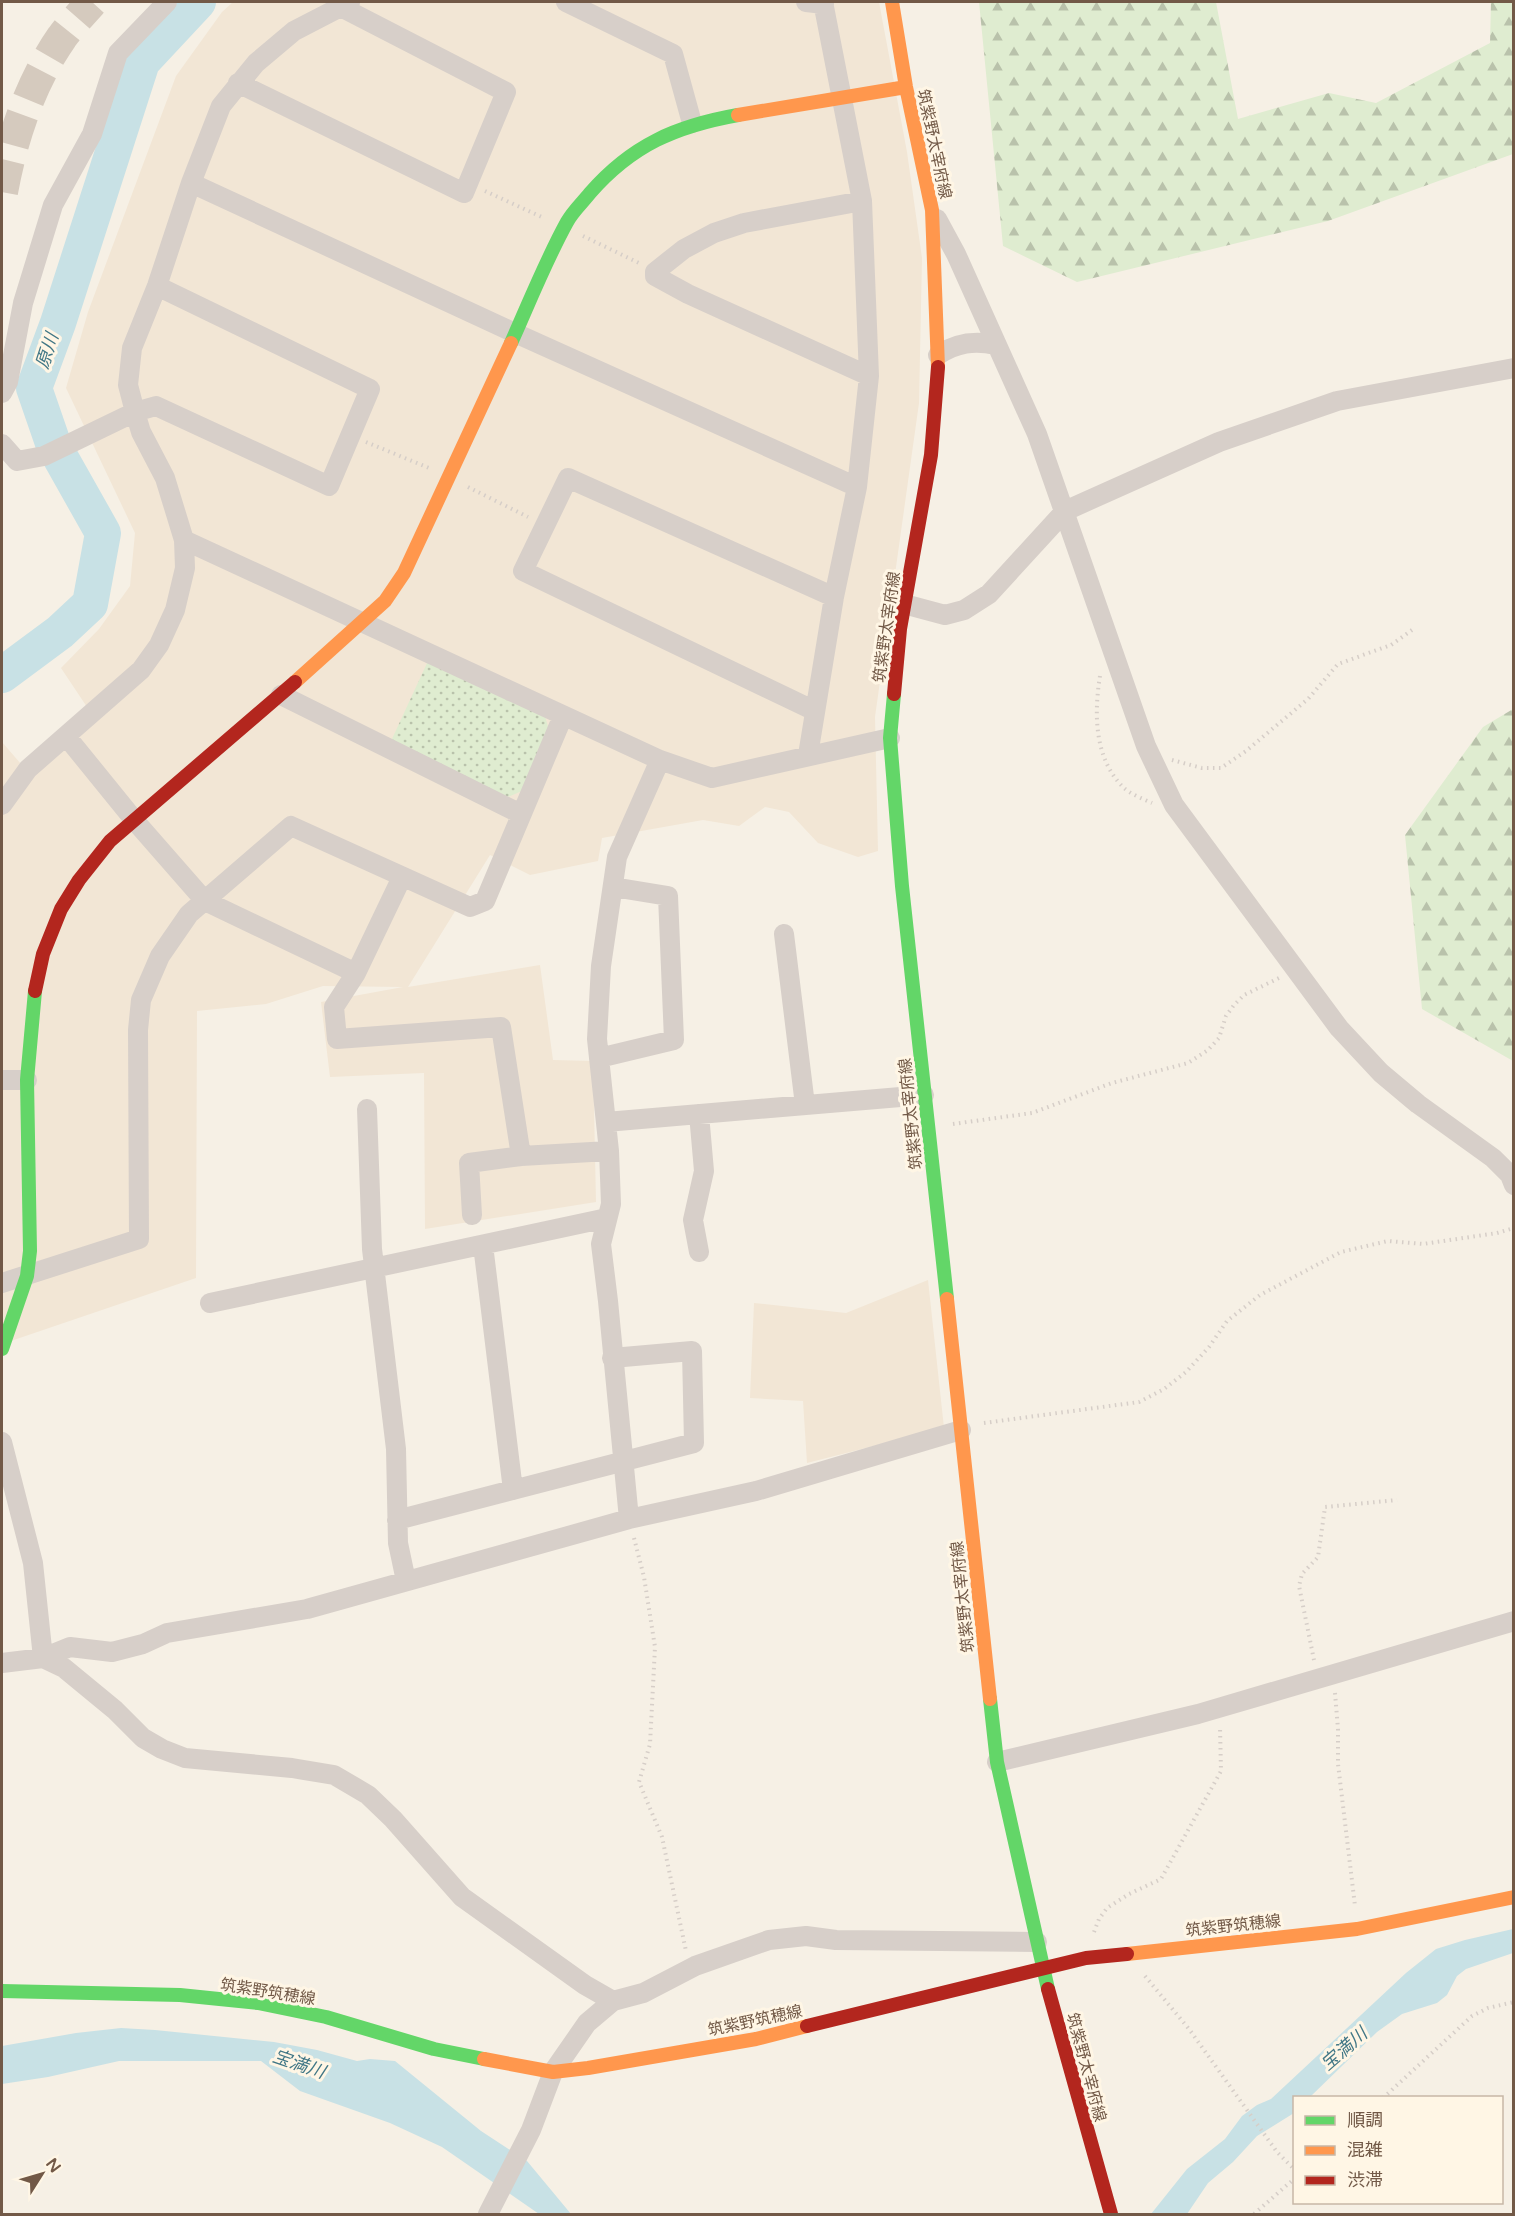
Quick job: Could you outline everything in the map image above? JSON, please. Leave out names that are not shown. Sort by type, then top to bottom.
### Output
[{"type":"main road","name":"筑紫野太宰府線","points":[[892,2],[906,87],[932,210],[938,355],[931,455],[900,629],[890,738],[902,886],[996,1762],[1042,1967],[1111,2214]]},
{"type":"main road","points":[[2,1348],[27,1276],[30,1251],[27,1080],[33,1000],[43,954],[61,909],[79,880],[110,841],[281,695],[385,601],[404,573],[565,227],[597,185],[630,154],[692,123],[906,87]]},
{"type":"main road","name":"筑紫野筑穂線","points":[[2,1991],[180,1995],[258,2003],[326,2017],[434,2049],[553,2072],[756,2039],[1086,1958],[1358,1929],[1514,1897]]},
{"type":"street","points":[[2,393],[8,382],[23,303],[52,205],[92,134],[118,53],[167,2]]},
{"type":"street","points":[[566,2],[673,54],[692,123]]},
{"type":"street","points":[[808,755],[834,597],[857,487],[869,376],[862,201],[842,96],[817,2]]},
{"type":"street","points":[[2,805],[28,769],[141,669],[159,645],[175,609],[185,568],[184,540],[165,478],[141,432],[128,385],[132,348],[157,286],[220,105],[238,83],[256,63],[294,31],[346,4],[506,92],[464,192],[238,83]]},
{"type":"street","points":[[191,183],[515,333],[857,487]]},
{"type":"street","points":[[862,201],[744,223],[714,233],[684,249],[655,272],[655,276],[688,294],[869,376]]},
{"type":"street","points":[[932,210],[956,254],[1037,434],[1146,746],[1176,809],[1339,1028],[1381,1073],[1418,1104],[1493,1158],[1510,1175],[1514,1185]]},
{"type":"street","points":[[2,444],[17,461],[44,456],[135,412],[156,406],[329,486],[370,389],[157,286]]},
{"type":"street","points":[[938,355],[958,345],[982,342],[996,345]]},
{"type":"street","points":[[904,604],[945,615],[964,610],[989,594],[1065,511],[1219,442],[1337,401],[1514,368]]},
{"type":"street","points":[[815,711],[523,572],[568,478],[834,597]]},
{"type":"street","points":[[184,540],[563,716],[660,759],[712,778],[890,738]]},
{"type":"street","points":[[281,695],[521,814]]},
{"type":"street","points":[[2,1283],[139,1239],[138,1030],[141,1000],[160,956],[189,914],[291,825],[470,908],[485,901],[563,716]]},
{"type":"street","points":[[66,736],[135,821],[205,901],[356,973]]},
{"type":"street","points":[[629,1520],[601,1244],[611,1204],[609,1151],[597,1039],[601,966],[617,857],[660,759]]},
{"type":"street","points":[[402,877],[356,973],[334,1007],[338,1039],[501,1026],[522,1156]]},
{"type":"street","points":[[599,1058],[674,1040],[668,896],[613,887]]},
{"type":"street","points":[[784,934],[805,1105]]},
{"type":"street","points":[[2,1080],[27,1080]]},
{"type":"street","points":[[606,1122],[924,1095]]},
{"type":"street","points":[[367,1109],[372,1249],[396,1449],[398,1543],[406,1581]]},
{"type":"street","points":[[699,1114],[704,1171],[693,1220],[699,1252]]},
{"type":"street","points":[[472,1215],[469,1163],[522,1156],[609,1151]]},
{"type":"street","points":[[210,1303],[607,1218]]},
{"type":"street","points":[[483,1245],[513,1490]]},
{"type":"street","points":[[397,1520],[694,1443],[692,1351],[612,1359]]},
{"type":"street","points":[[2,1663],[43,1658],[70,1647],[112,1652],[142,1644],[167,1633],[307,1609],[629,1520],[756,1491],[961,1430]]},
{"type":"street","points":[[2,1442],[33,1563],[43,1658]]},
{"type":"street","points":[[996,1762],[1216,1708],[1514,1621]]},
{"type":"street","points":[[43,1658],[64,1668],[115,1710],[143,1738],[185,1758],[292,1768],[334,1775],[368,1795],[393,1819],[462,1897],[585,1985],[613,2001]]},
{"type":"street","points":[[490,2209],[531,2130],[553,2072],[587,2023],[613,2001],[643,1993],[695,1966],[769,1940],[806,1936],[836,1941],[1037,1942]]},
{"type":"path","points":[[468,183],[565,227],[655,272]]},
{"type":"path","points":[[350,435],[448,477],[545,526]]},
{"type":"path","points":[[1156,766],[1169,759],[1202,768],[1221,768],[1246,751],[1308,699],[1338,664],[1391,645],[1412,630]]},
{"type":"path","points":[[1113,648],[1102,665],[1096,710],[1098,736],[1104,757],[1124,788],[1161,807],[1176,809]]},
{"type":"path","points":[[928,1127],[1032,1113],[1113,1083],[1188,1063],[1208,1050],[1219,1038],[1226,1016],[1244,995],[1296,970]]},
{"type":"path","points":[[961,1430],[973,1425],[1139,1402],[1164,1389],[1186,1372],[1209,1347],[1227,1321],[1260,1296],[1341,1252],[1388,1241],[1424,1244],[1497,1233],[1514,1228]]},
{"type":"path","points":[[1358,1929],[1338,1764],[1337,1700],[1324,1676],[1299,1586],[1302,1574],[1318,1557],[1325,1507],[1397,1500]]},
{"type":"path","points":[[629,1520],[644,1577],[655,1647],[650,1744],[639,1782],[662,1838],[684,1947],[695,1966]]},
{"type":"path","points":[[1086,1958],[1099,1919],[1107,1908],[1161,1879],[1221,1770],[1221,1731],[1216,1708]]},
{"type":"path","points":[[1139,1952],[1145,1978],[1189,2029],[1277,2152],[1293,2168]]},
{"type":"path","points":[[1384,2096],[1472,2016],[1488,2008],[1514,2002]]},
{"type":"path","points":[[1254,2214],[1293,2180]]},
{"type":"shaded area","points":[[233,2],[879,2],[907,152],[922,258],[919,403],[875,717],[878,851],[858,857],[818,843],[789,812],[765,807],[739,826],[703,820],[602,838],[598,861],[530,875],[490,855],[408,987],[540,965],[553,1060],[593,1061],[596,1202],[425,1229],[424,1073],[330,1077],[321,1002],[403,987],[323,986],[266,1004],[197,1011],[196,1278],[2,1344],[2,742],[21,764],[87,707],[61,668],[99,629],[130,586],[135,533],[66,388],[88,312],[176,76],[222,12]]},
{"type":"shaded area","points":[[928,1280],[944,1428],[807,1463],[803,1401],[750,1398],[754,1303],[846,1313]]},
{"type":"green space","points":[[979,2],[1216,2],[1238,119],[1329,93],[1376,103],[1490,43],[1491,2],[1513,2],[1513,154],[1328,221],[1077,282],[1003,246]]},
{"type":"green space","points":[[428,661],[545,716],[549,730],[522,791],[508,797],[391,741]]},
{"type":"green space","points":[[1513,709],[1513,1061],[1422,1009],[1405,835],[1483,727]]},
{"type":"water","name":"宝満川","points":[[1513,1929],[1513,1953],[1466,1969],[1457,1976],[1447,1995],[1437,2003],[1402,2014],[1377,2032],[1311,2096],[1293,2096],[1293,2114],[1257,2136],[1233,2162],[1208,2183],[1187,2214],[1151,2214],[1187,2169],[1225,2139],[1242,2116],[1257,2105],[1271,2099],[1406,1973],[1436,1949]]},
{"type":"water","name":"宝満川","points":[[121,2028],[274,2042],[357,2061],[370,2059],[395,2061],[481,2131],[527,2161],[571,2214],[539,2214],[442,2147],[390,2123],[300,2091],[261,2061],[119,2061],[48,2077],[2,2084],[2,2046]]},
{"type":"waterway","name":"原川","points":[[2,675],[60,632],[90,604],[103,533],[54,446],[34,388],[58,323],[142,62],[198,2]]},
{"type":"tunnel","points":[[2,192],[11,151],[32,92],[62,37],[92,2]]},
{"type":"traffic: fast","points":[[511,343],[567,222],[606,176],[622,162],[656,140],[695,125],[738,115]]},
{"type":"traffic: fast","points":[[894,694],[890,738],[902,886],[947,1299]]},
{"type":"traffic: fast","points":[[2,1349],[27,1276],[30,1251],[27,1080],[35,991]]},
{"type":"traffic: fast","points":[[990,1699],[997,1762],[1048,1989]]},
{"type":"traffic: fast","points":[[2,1991],[180,1995],[258,2003],[326,2017],[434,2049],[484,2059]]},
{"type":"traffic: slow","points":[[892,2],[906,87],[932,210],[938,367]]},
{"type":"traffic: slow","points":[[738,115],[906,87]]},
{"type":"traffic: slow","points":[[295,682],[385,601],[404,573],[511,343]]},
{"type":"traffic: slow","points":[[947,1299],[990,1699]]},
{"type":"traffic: slow","points":[[1127,1954],[1357,1929],[1514,1897]]},
{"type":"traffic: slow","points":[[484,2059],[553,2072],[756,2039],[807,2026]]},
{"type":"traffic: jam","points":[[894,694],[900,629],[931,455],[938,367]]},
{"type":"traffic: jam","points":[[35,991],[43,954],[61,909],[79,880],[110,841],[295,682]]},
{"type":"traffic: jam","points":[[807,2026],[1086,1958],[1127,1954]]},
{"type":"traffic: jam","points":[[1048,1989],[1111,2214]]}]
